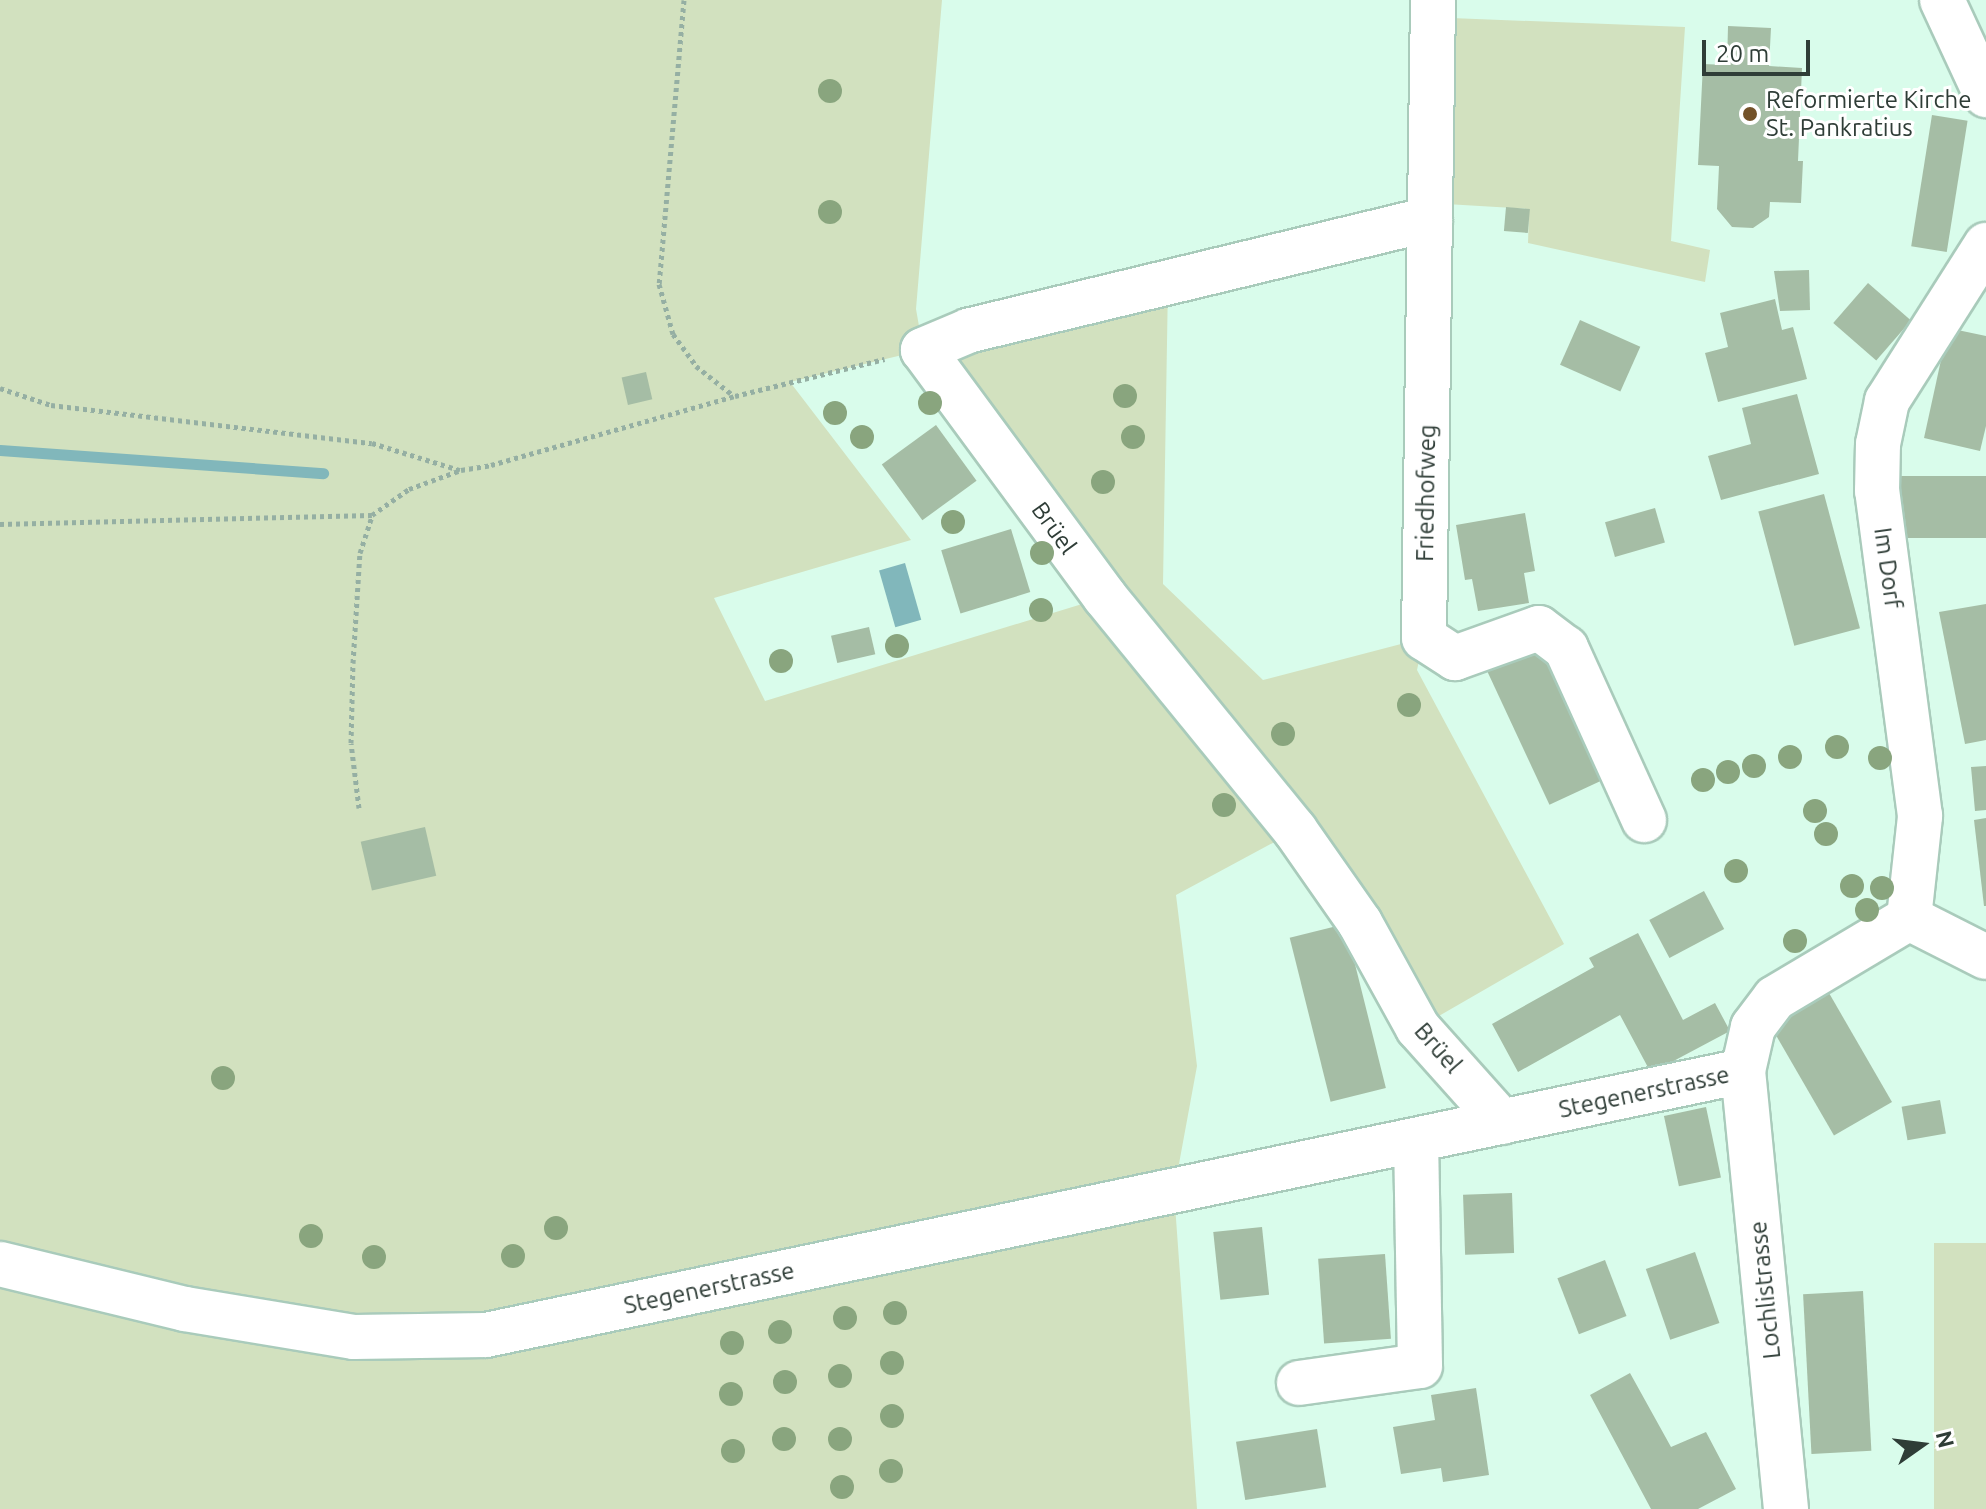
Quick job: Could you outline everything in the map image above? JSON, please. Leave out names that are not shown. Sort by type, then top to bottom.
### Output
[{"type":"street","name":"Friedhofweg","points":[[1433,0],[1424,638],[1455,658],[1539,628],[1566,648],[1644,820]]},
{"type":"street","points":[[1942,0],[1986,95]]},
{"type":"street","points":[[923,350],[968,331],[1430,219]]},
{"type":"street","name":"Im Dorf","points":[[1909,918],[1920,816],[1877,491],[1878,444],[1887,401],[1986,245]]},
{"type":"street","name":"Brüel","points":[[923,350],[1105,597],[1295,830],[1360,923],[1418,1028],[1502,1122]]},
{"type":"street","points":[[1909,918],[1986,957]]},
{"type":"street","name":"Stegenerstrasse","points":[[0,1264],[185,1309],[354,1337],[486,1335],[1743,1071],[1753,1027],[1775,998],[1909,918]]},
{"type":"street","name":"Lochlistrasse","points":[[1743,1071],[1786,1509]]},
{"type":"street","points":[[1299,1383],[1420,1366],[1416,1140]]},
{"type":"path","points":[[684,0],[659,284],[673,334],[696,366],[735,396]]},
{"type":"path","points":[[0,524],[372,515],[409,489],[461,470],[491,465],[735,396],[923,350]]},
{"type":"path","points":[[0,388],[51,405],[372,443],[461,470]]},
{"type":"path","points":[[359,808],[351,743],[353,663],[360,553],[372,515]]},
{"type":"green space","points":[[0,0],[942,0],[916,309],[923,349],[1168,283],[1163,584],[1263,680],[1424,638],[1417,670],[1564,944],[1418,1028],[1295,831],[1176,895],[1197,1066],[1174,1191],[1197,1509],[0,1509]],"holes":[[[923,350],[1105,597],[765,701],[714,598],[911,540],[790,382]]]},
{"type":"green space","points":[[1451,18],[1685,27],[1671,241],[1710,250],[1705,282],[1528,243],[1529,209],[1446,204]]},
{"type":"green space","points":[[1934,1243],[1986,1243],[1986,1509],[1934,1509]]},
{"type":"water","points":[[905,563],[921,620],[895,627],[879,570]]},
{"type":"building","name":"Reformierte Kirche St. Pankratius","points":[[1728,26],[1771,28],[1769,66],[1802,68],[1798,161],[1803,161],[1801,203],[1770,202],[1769,217],[1753,228],[1732,227],[1717,209],[1719,166],[1698,165],[1703,64],[1727,65]]},
{"type":"building","points":[[1932,115],[1968,121],[1947,252],[1911,246]]},
{"type":"building","points":[[1506,207],[1530,209],[1528,233],[1504,231]]},
{"type":"building","points":[[1809,270],[1810,310],[1780,311],[1774,271]]},
{"type":"building","points":[[1868,283],[1911,320],[1876,360],[1833,323]]},
{"type":"building","points":[[1775,299],[1782,330],[1793,327],[1807,379],[1718,402],[1705,353],[1728,347],[1720,313]]},
{"type":"building","points":[[1580,320],[1640,347],[1620,392],[1560,365]]},
{"type":"building","points":[[1948,328],[1986,336],[1986,426],[1980,451],[1924,438]]},
{"type":"building","points":[[646,372],[652,399],[628,405],[622,378]]},
{"type":"building","points":[[1797,394],[1819,474],[1721,500],[1708,456],[1751,444],[1742,408]]},
{"type":"building","points":[[936,425],[977,481],[922,520],[882,464]]},
{"type":"building","points":[[1894,476],[1986,476],[1986,538],[1894,538]]},
{"type":"building","points":[[1824,494],[1860,628],[1794,646],[1758,512]]},
{"type":"building","points":[[1655,508],[1665,543],[1615,557],[1605,522]]},
{"type":"building","points":[[1525,513],[1535,571],[1524,573],[1529,603],[1478,611],[1472,579],[1465,580],[1456,525]]},
{"type":"building","points":[[1011,529],[1030,592],[960,613],[941,550]]},
{"type":"building","points":[[1986,604],[1986,740],[1965,744],[1939,612]]},
{"type":"building","points":[[869,627],[875,654],[837,663],[831,636]]},
{"type":"building","points":[[1544,644],[1607,778],[1549,805],[1487,671]]},
{"type":"building","points":[[1986,766],[1986,810],[1975,811],[1971,767]]},
{"type":"building","points":[[1986,818],[1986,906],[1984,906],[1974,820]]},
{"type":"building","points":[[425,827],[436,876],[372,891],[361,842]]},
{"type":"building","points":[[1704,891],[1724,929],[1669,958],[1649,920]]},
{"type":"building","points":[[1345,924],[1386,1088],[1331,1102],[1290,938]]},
{"type":"building","points":[[1638,933],[1683,1020],[1715,1003],[1730,1031],[1651,1073],[1620,1015],[1518,1072],[1492,1024],[1594,967],[1589,958]]},
{"type":"building","points":[[1829,993],[1892,1102],[1834,1136],[1771,1026]]},
{"type":"building","points":[[1940,1100],[1946,1133],[1907,1140],[1902,1107]]},
{"type":"building","points":[[1706,1107],[1721,1177],[1679,1186],[1664,1116]]},
{"type":"building","points":[[1512,1193],[1514,1253],[1465,1255],[1463,1195]]},
{"type":"building","points":[[1262,1227],[1269,1295],[1220,1300],[1213,1232]]},
{"type":"building","points":[[1695,1252],[1719,1323],[1670,1340],[1646,1269]]},
{"type":"building","points":[[1385,1254],[1391,1339],[1324,1343],[1318,1259]]},
{"type":"building","points":[[1605,1260],[1627,1316],[1579,1334],[1557,1278]]},
{"type":"building","points":[[1863,1291],[1871,1451],[1811,1454],[1803,1294]]},
{"type":"building","points":[[1630,1373],[1671,1447],[1706,1432],[1736,1489],[1698,1509],[1651,1509],[1590,1395]]},
{"type":"building","points":[[1476,1388],[1489,1475],[1443,1482],[1441,1468],[1401,1474],[1393,1427],[1435,1420],[1431,1395]]},
{"type":"building","points":[[1317,1429],[1326,1487],[1245,1500],[1236,1442]]},
{"type":"waterway","points":[[0,450],[323,473]]},
{"type":"place","name":"Reformierte Kirche St. Pankratius","points":[[1750,114]]}]
